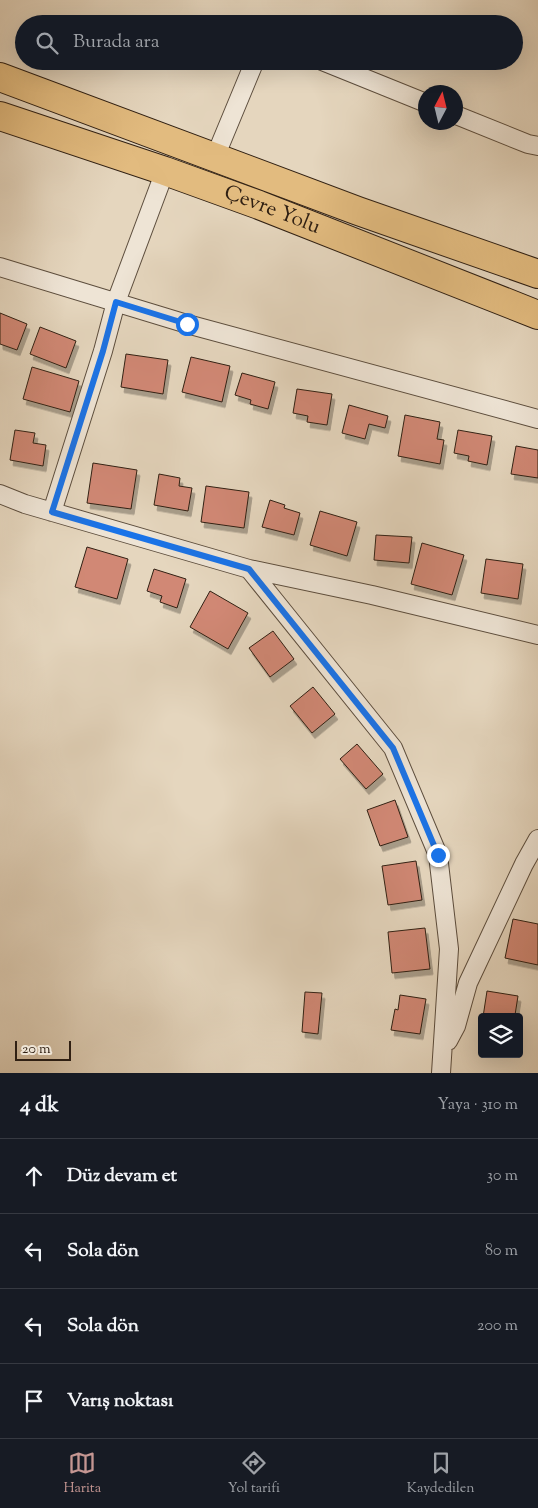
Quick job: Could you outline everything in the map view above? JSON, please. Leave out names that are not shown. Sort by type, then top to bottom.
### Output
[{"type":"highway","name":"Çevre Yolu","points":[[0,77],[358,211],[538,274]]},
{"type":"highway","name":"Çevre Yolu","points":[[0,116],[166,171],[258,205],[538,315]]},
{"type":"street","points":[[215,157],[251,70]]},
{"type":"street","points":[[344,70],[418,100]]},
{"type":"street","points":[[463,118],[528,144],[538,146]]},
{"type":"street","points":[[52,512],[103,351],[116,302],[166,171]]},
{"type":"street","points":[[0,267],[187,324],[538,419]]},
{"type":"street","points":[[0,494],[25,504],[249,569],[372,595],[538,635]]},
{"type":"street","points":[[249,569],[393,748],[438,855],[449,949],[441,1073]]},
{"type":"street","points":[[443,1051],[456,1026],[468,983],[524,864],[538,839]]},
{"type":"building","points":[[0,313],[27,324],[17,350],[0,344]]},
{"type":"building","points":[[40,327],[76,341],[66,368],[30,354]]},
{"type":"building","points":[[126,354],[168,360],[163,394],[121,387]]},
{"type":"building","points":[[191,357],[230,366],[222,402],[182,392]]},
{"type":"building","points":[[32,367],[79,381],[70,412],[23,399]]},
{"type":"building","points":[[242,373],[275,382],[268,409],[250,404],[251,400],[235,395]]},
{"type":"building","points":[[297,389],[332,394],[327,425],[307,422],[308,416],[293,413]]},
{"type":"building","points":[[349,405],[388,416],[385,428],[369,424],[365,439],[342,433]]},
{"type":"building","points":[[405,415],[440,422],[437,439],[444,440],[440,464],[398,456]]},
{"type":"building","points":[[15,430],[35,433],[33,443],[46,445],[43,466],[10,460]]},
{"type":"building","points":[[458,430],[492,436],[487,465],[468,461],[469,456],[454,453]]},
{"type":"building","points":[[516,446],[538,450],[538,478],[511,474]]},
{"type":"building","points":[[93,463],[137,470],[131,509],[87,503]]},
{"type":"building","points":[[159,474],[180,478],[179,486],[192,488],[188,511],[154,505]]},
{"type":"building","points":[[206,486],[249,492],[244,528],[201,522]]},
{"type":"building","points":[[270,500],[285,505],[284,508],[300,513],[294,535],[262,527]]},
{"type":"building","points":[[320,511],[357,522],[347,556],[310,545]]},
{"type":"building","points":[[376,535],[412,537],[409,563],[374,560]]},
{"type":"building","points":[[422,543],[464,555],[452,595],[411,584]]},
{"type":"building","points":[[87,547],[128,559],[117,599],[75,587]]},
{"type":"building","points":[[486,559],[523,564],[518,599],[481,593]]},
{"type":"building","points":[[154,569],[186,579],[177,608],[160,602],[162,596],[147,591]]},
{"type":"building","points":[[210,591],[248,613],[228,649],[190,627]]},
{"type":"building","points":[[273,631],[294,659],[270,677],[249,648]]},
{"type":"building","points":[[313,687],[335,714],[312,733],[290,706]]},
{"type":"building","points":[[357,744],[383,774],[366,789],[340,759]]},
{"type":"building","points":[[395,800],[408,837],[380,846],[367,810]]},
{"type":"building","points":[[416,861],[422,900],[388,905],[382,866]]},
{"type":"building","points":[[513,919],[538,924],[538,965],[505,958]]},
{"type":"building","points":[[425,928],[430,969],[392,973],[388,932]]},
{"type":"building","points":[[487,991],[518,996],[515,1013],[484,1013]]},
{"type":"building","points":[[305,992],[322,993],[318,1034],[302,1032]]},
{"type":"building","points":[[400,995],[426,999],[420,1034],[391,1030],[395,1009],[398,1010]]},
{"type":"route","points":[[187,324],[116,302],[103,351],[52,512],[249,569],[393,748],[438,855]]}]
